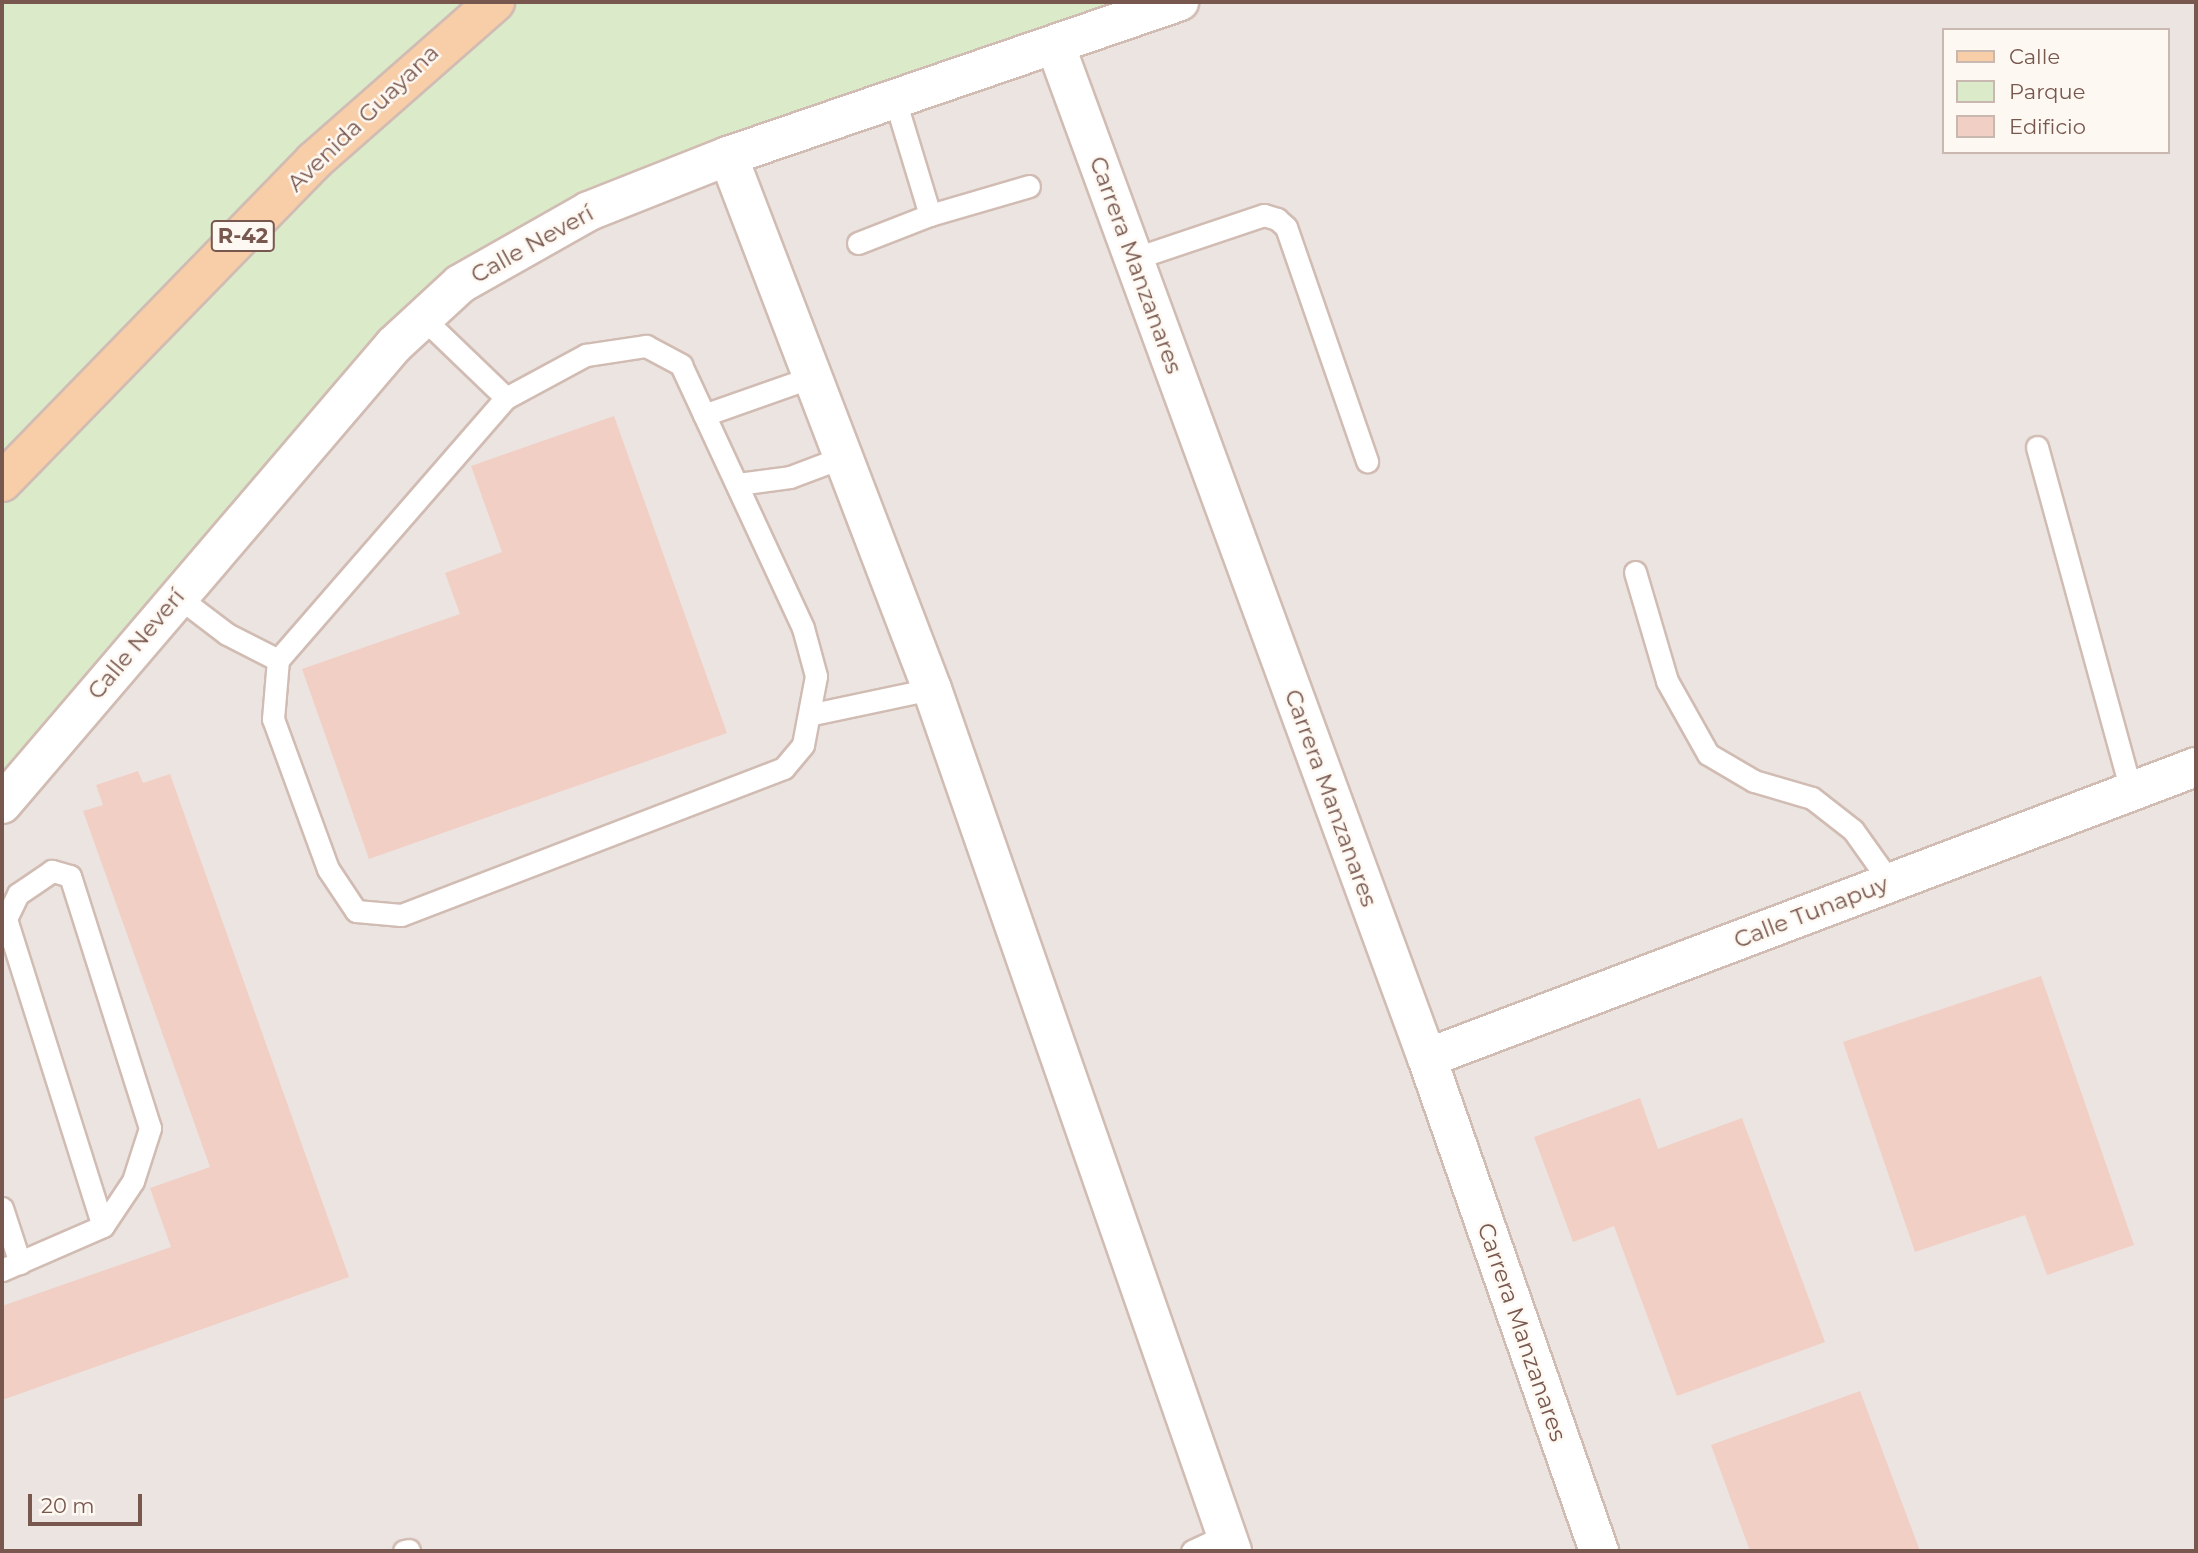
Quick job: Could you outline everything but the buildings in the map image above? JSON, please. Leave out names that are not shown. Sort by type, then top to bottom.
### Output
[{"type":"main road","name":"Avenida Guayana","points":[[2,482],[314,161],[495,2]]},
{"type":"street","name":"Calle Neverí","points":[[2,804],[177,596],[423,318],[516,247],[728,156],[1056,47],[1179,2]]},
{"type":"street","name":"Carrera Manzanares","points":[[1056,47],[1427,1058],[1599,1551]]},
{"type":"street","points":[[728,156],[932,689],[1229,1543]]},
{"type":"street","name":"Calle Tunapuy","points":[[1427,1058],[2196,767]]},
{"type":"lane","points":[[895,100],[930,215]]},
{"type":"lane","points":[[858,243],[930,215],[1029,186]]},
{"type":"lane","points":[[1133,259],[1264,215],[1277,219],[1286,227],[1367,461]]},
{"type":"lane","points":[[423,318],[506,398]]},
{"type":"lane","points":[[646,346],[681,365],[704,415],[803,628],[816,676],[813,714],[803,746],[784,768],[401,915],[356,911],[328,869],[274,719],[278,660],[506,398],[586,355],[646,346]]},
{"type":"lane","points":[[704,415],[812,377]]},
{"type":"lane","points":[[2037,447],[2131,790]]},
{"type":"lane","points":[[738,485],[790,477],[843,457]]},
{"type":"lane","points":[[1635,572],[1667,681],[1708,754],[1754,781],[1812,798],[1853,830],[1890,882]]},
{"type":"lane","points":[[177,596],[226,634],[278,660]]},
{"type":"lane","points":[[813,714],[932,689]]},
{"type":"lane","points":[[2,1208],[11,1267],[103,1226],[133,1181],[150,1128],[70,876],[52,871],[18,894],[6,919],[103,1226]]},
{"type":"lane","points":[[1192,1551],[1229,1543]]},
{"type":"shaded area","points":[[1183,2],[2196,2],[2196,1551],[2,1551],[2,808],[262,498],[518,248]]},
{"type":"green space","points":[[2,2],[1183,2],[731,156],[463,285],[2,808]]}]
